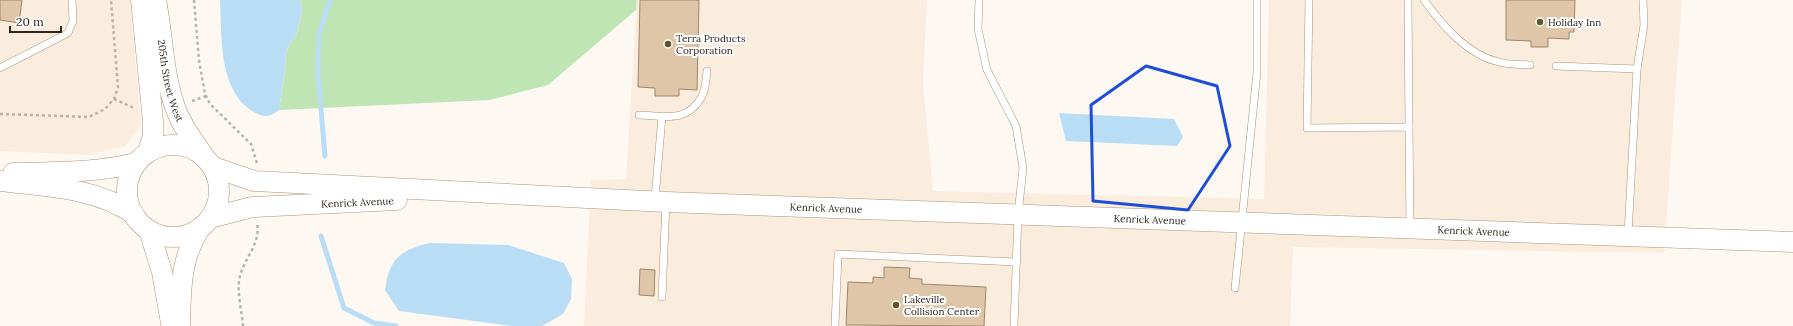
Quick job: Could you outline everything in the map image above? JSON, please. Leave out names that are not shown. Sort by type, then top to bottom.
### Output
[{"type":"street","name":"205th Street West","points":[[141,0],[154,121],[153,136],[142,158]]},
{"type":"street","name":"205th Street West","points":[[156,0],[166,71],[175,108],[186,131],[208,161]]},
{"type":"street","points":[[0,173],[77,172],[108,169],[142,158],[166,145],[179,145],[192,148],[208,161],[218,179],[219,193],[216,206],[192,244],[182,273],[180,326]]},
{"type":"street","points":[[142,158],[128,181],[127,195],[138,222],[149,230],[162,236],[175,237],[188,234],[205,223]]},
{"type":"street","name":"Kenrick Avenue","points":[[208,161],[254,181],[507,195],[661,202],[1793,242]]},
{"type":"street","points":[[0,181],[88,193],[111,201],[134,214]]},
{"type":"street","name":"Kenrick Avenue","points":[[205,223],[252,207],[507,195]]},
{"type":"street","points":[[149,230],[162,272],[171,326]]},
{"type":"lane","points":[[0,68],[68,33],[73,21],[72,0]]},
{"type":"lane","points":[[979,0],[978,29],[987,70],[1016,126],[1023,168],[1018,214],[1014,326]]},
{"type":"lane","points":[[1235,288],[1243,223],[1257,72],[1257,0]]},
{"type":"lane","points":[[1309,0],[1308,128],[1409,127]]},
{"type":"lane","points":[[1408,0],[1410,228]]},
{"type":"lane","points":[[1424,0],[1434,15],[1454,36],[1477,54],[1499,62],[1530,65]]},
{"type":"lane","points":[[1628,236],[1636,69],[1644,25],[1643,0]]},
{"type":"lane","points":[[1556,66],[1636,69]]},
{"type":"lane","points":[[639,115],[684,115],[693,108],[703,95],[707,71]]},
{"type":"lane","points":[[662,116],[662,297]]},
{"type":"lane","points":[[835,326],[838,254],[1017,262]]},
{"type":"path","points":[[0,114],[88,117],[105,109],[114,99],[118,87],[111,0]]},
{"type":"highlighted area","points":[[1146,66],[1217,86],[1230,146],[1188,210],[1093,201],[1091,105]]},
{"type":"shaded area","points":[[0,0],[130,0],[141,125],[125,146],[90,155],[0,151]]},
{"type":"shaded area","points":[[637,0],[927,0],[923,84],[933,191],[1264,199],[1269,0],[1682,0],[1664,253],[1293,247],[1290,326],[584,326],[591,180],[626,179]]},
{"type":"green space","points":[[300,0],[637,0],[636,10],[548,85],[489,100],[279,110],[286,52],[290,43],[296,36],[302,11]]},
{"type":"water","points":[[220,0],[300,0],[302,11],[296,36],[290,43],[286,52],[279,110],[273,114],[264,116],[254,112],[242,103],[234,91],[224,62]]},
{"type":"water","points":[[1059,113],[1174,119],[1183,137],[1177,146],[1066,141]]},
{"type":"water","points":[[430,243],[508,245],[564,263],[572,279],[571,299],[563,314],[542,326],[512,326],[399,311],[385,290],[387,279],[393,263],[411,249]]},
{"type":"building","points":[[0,0],[22,0],[19,23],[0,20]]},
{"type":"building","name":"Terra Products Corporation","points":[[640,0],[699,0],[697,90],[679,89],[679,96],[655,96],[655,88],[638,87]]},
{"type":"building","name":"Holiday Inn","points":[[1506,0],[1575,0],[1574,32],[1569,32],[1569,39],[1548,38],[1548,47],[1531,47],[1531,41],[1506,40]]},
{"type":"building","name":"Lakeville Collision Center","points":[[884,267],[910,268],[909,278],[922,279],[922,284],[986,287],[984,326],[846,325],[848,282],[873,283],[873,277],[884,278]]},
{"type":"building","points":[[640,269],[655,270],[654,296],[639,295]]},
{"type":"waterway","points":[[325,156],[318,74],[319,34],[330,0]]},
{"type":"waterway","points":[[321,236],[344,308],[374,323],[396,326]]},
{"type":"place","name":"Holiday Inn","points":[[1540,22]]},
{"type":"place","name":"Terra Products Corporation","points":[[668,44]]},
{"type":"place","name":"Lakeville Collision Center","points":[[896,305]]}]
